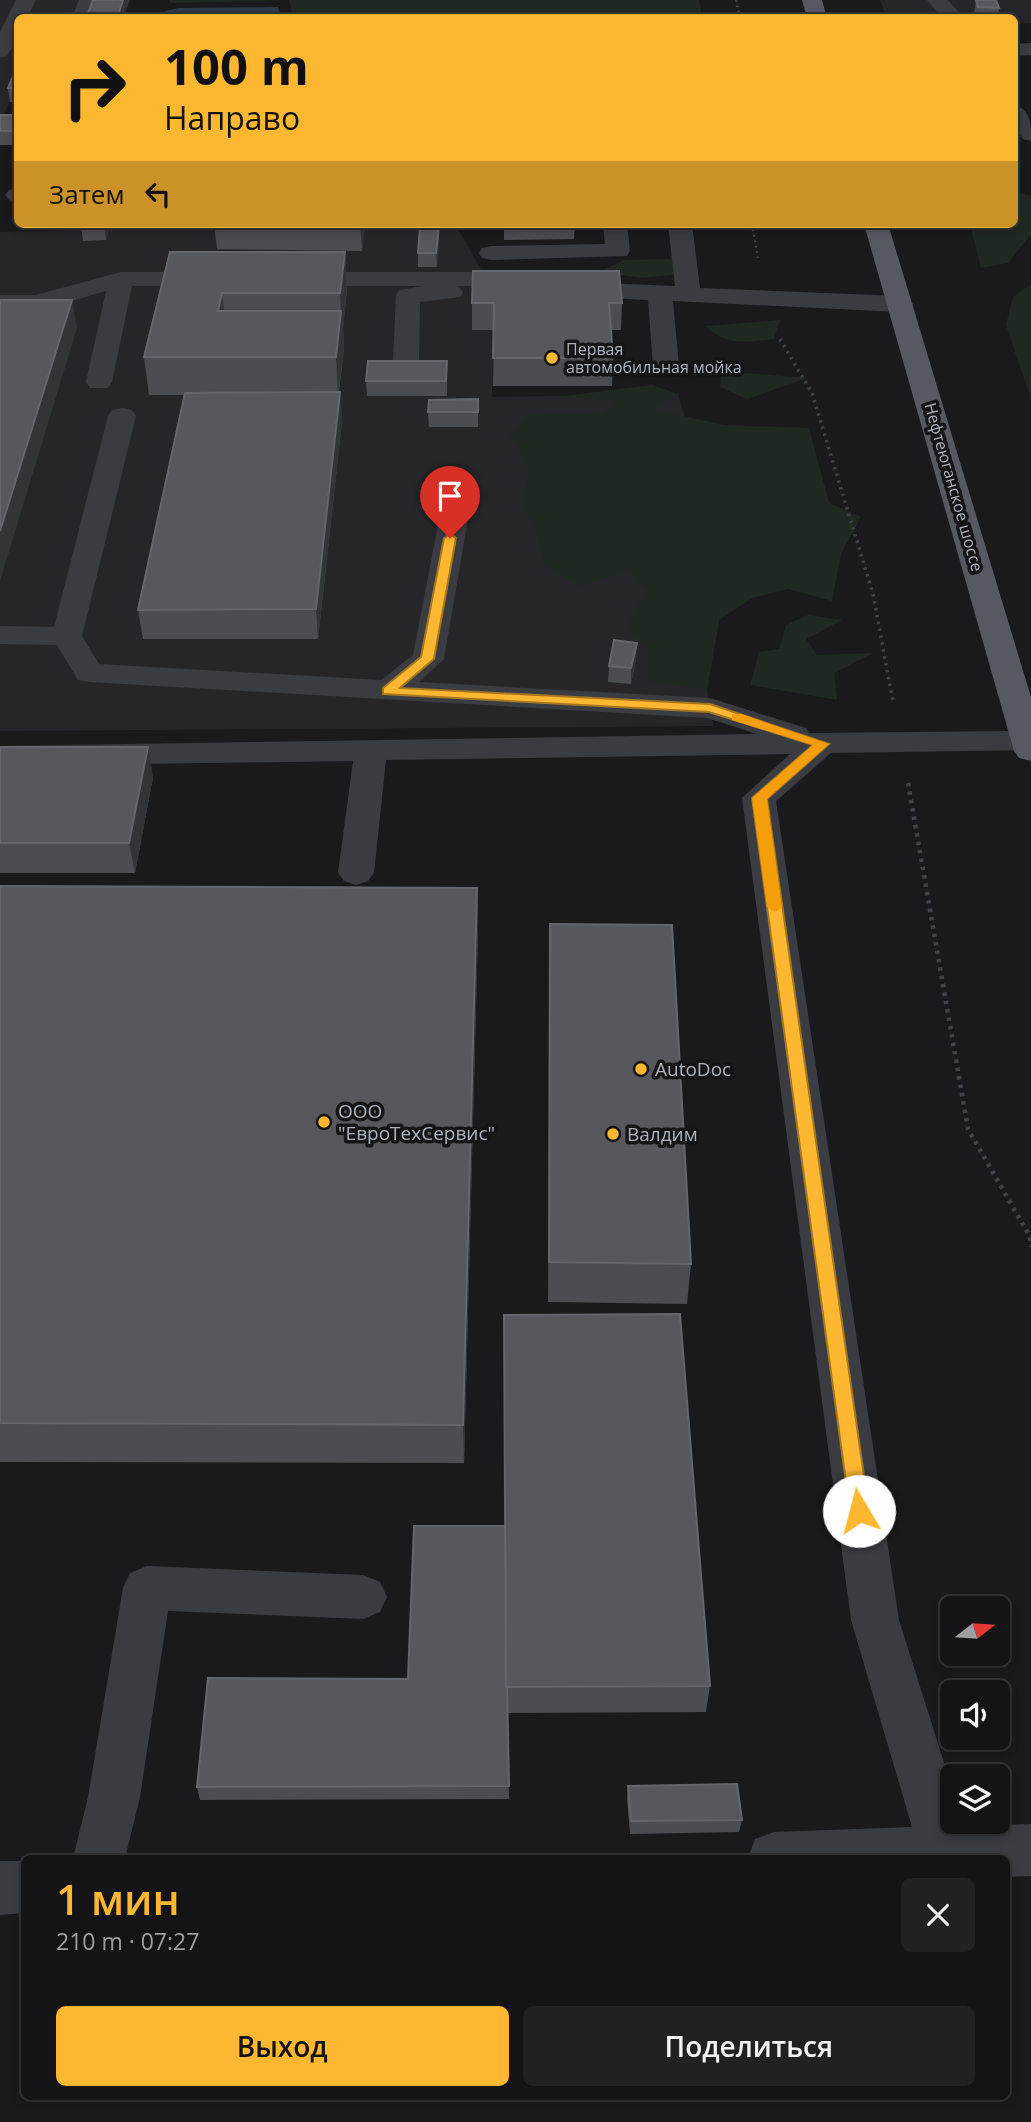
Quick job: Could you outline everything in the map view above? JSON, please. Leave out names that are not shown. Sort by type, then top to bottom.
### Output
[{"type":"main road","name":"Нефтеюганское шоссе","points":[[877,228],[1029,746]]},
{"type":"street","points":[[937,0],[950,14]]},
{"type":"street","points":[[0,52],[14,24]]},
{"type":"street","points":[[1018,116],[1031,134]]},
{"type":"street","points":[[498,286],[486,244],[618,251],[615,228]]},
{"type":"street","points":[[680,228],[688,295]]},
{"type":"street","points":[[0,303],[37,303],[121,279],[243,279]]},
{"type":"street","points":[[99,382],[121,279]]},
{"type":"street","points":[[271,279],[475,279],[498,286]]},
{"type":"street","points":[[406,363],[408,295],[473,291],[498,286],[900,304]]},
{"type":"street","points":[[660,293],[666,366]]},
{"type":"street","points":[[122,416],[67,636],[89,673],[710,708],[822,744]]},
{"type":"street","points":[[387,691],[428,659],[459,489]]},
{"type":"street","points":[[0,635],[67,636]]},
{"type":"street","points":[[822,744],[759,798],[875,1620],[946,1852]]},
{"type":"street","points":[[0,756],[822,744],[1029,746]]},
{"type":"street","points":[[356,873],[371,751]]},
{"type":"street","points":[[100,1855],[114,1797],[147,1587],[363,1597]]},
{"type":"street","points":[[860,1855],[1031,1850]]},
{"type":"street","points":[[0,1888],[21,1887]]},
{"type":"shaded area","points":[[0,0],[130,0],[124,14],[14,14],[14,102],[10,102],[0,122]]},
{"type":"shaded area","points":[[169,0],[289,0],[171,3]]},
{"type":"shaded area","points":[[289,0],[699,0],[701,14],[292,14]]},
{"type":"shaded area","points":[[880,0],[1031,0],[1031,23],[1018,23],[1018,14],[885,14]]},
{"type":"shaded area","points":[[278,7],[280,14],[164,14],[165,11],[178,8]]},
{"type":"shaded area","points":[[1018,193],[1031,196],[1031,234],[1008,263],[981,268],[971,228],[1018,228]]},
{"type":"shaded area","points":[[244,228],[361,251],[364,228],[457,228],[481,269],[475,279],[494,330],[492,397],[678,394],[729,562],[707,690],[713,726],[0,731],[0,232]]},
{"type":"shaded area","points":[[675,259],[680,274],[642,278],[599,272],[624,260]]},
{"type":"shaded area","points":[[1031,284],[1031,399],[1006,325],[1013,297]]},
{"type":"shaded area","points":[[780,320],[774,339],[755,341],[730,340],[706,326]]},
{"type":"shaded area","points":[[721,371],[808,378],[747,399],[720,387]]},
{"type":"shaded area","points":[[652,385],[678,394],[650,408],[723,425],[809,428],[829,503],[861,517],[841,554],[832,601],[788,589],[752,598],[719,620],[707,690],[649,681],[648,650],[626,627],[646,591],[629,571],[579,586],[544,565],[536,527],[524,511],[528,466],[509,435],[529,415],[601,414],[616,401],[556,397]]},
{"type":"shaded area","points":[[808,615],[842,620],[806,639],[817,655],[873,653],[834,673],[837,700],[750,685],[759,652],[779,649],[786,625]]},
{"type":"building","points":[[93,0],[123,0],[118,14],[88,14]]},
{"type":"building","points":[[976,0],[996,0],[999,8],[978,7]]},
{"type":"building","points":[[14,74],[14,88],[8,88]]},
{"type":"building","points":[[0,115],[14,115],[14,131],[0,131]]},
{"type":"building","points":[[420,228],[439,228],[436,253],[418,253]]},
{"type":"building","points":[[170,252],[345,252],[340,293],[222,293],[218,311],[341,311],[336,357],[144,357]]},
{"type":"building","points":[[473,271],[619,271],[622,303],[609,303],[613,358],[493,358],[494,303],[472,303]]},
{"type":"building","points":[[0,300],[72,300],[0,531]]},
{"type":"building","points":[[368,361],[447,361],[446,381],[366,381]]},
{"type":"building","points":[[340,392],[316,609],[138,610],[185,393]]},
{"type":"building","points":[[478,399],[478,412],[428,412],[429,400]]},
{"type":"building","points":[[614,640],[637,643],[631,668],[609,666]]},
{"type":"building","points":[[0,747],[148,747],[129,843],[0,843]]},
{"type":"building","points":[[0,886],[477,888],[463,1425],[0,1423]]},
{"type":"building","name":"Валдим","points":[[550,924],[672,925],[691,1264],[549,1262]]},
{"type":"building","points":[[680,1314],[710,1686],[506,1687],[504,1315]]},
{"type":"building","points":[[414,1526],[505,1526],[509,1786],[197,1787],[208,1678],[408,1679]]},
{"type":"building","points":[[737,1784],[742,1820],[631,1821],[628,1786]]},
{"type":"slow traffic","points":[[737,717],[822,744],[759,798],[775,907]]},
{"type":"place","name":"Первая автомобильная мойка","points":[[552,358]]},
{"type":"place","name":"AutoDoc","points":[[641,1069]]},
{"type":"place","name":"ООО \"ЕвроТехСервис\"","points":[[324,1122]]},
{"type":"place","name":"Валдим","points":[[613,1134]]},
{"type":"route","points":[[450,538],[428,659],[387,691],[710,708],[822,744],[759,798],[859,1511]]}]
